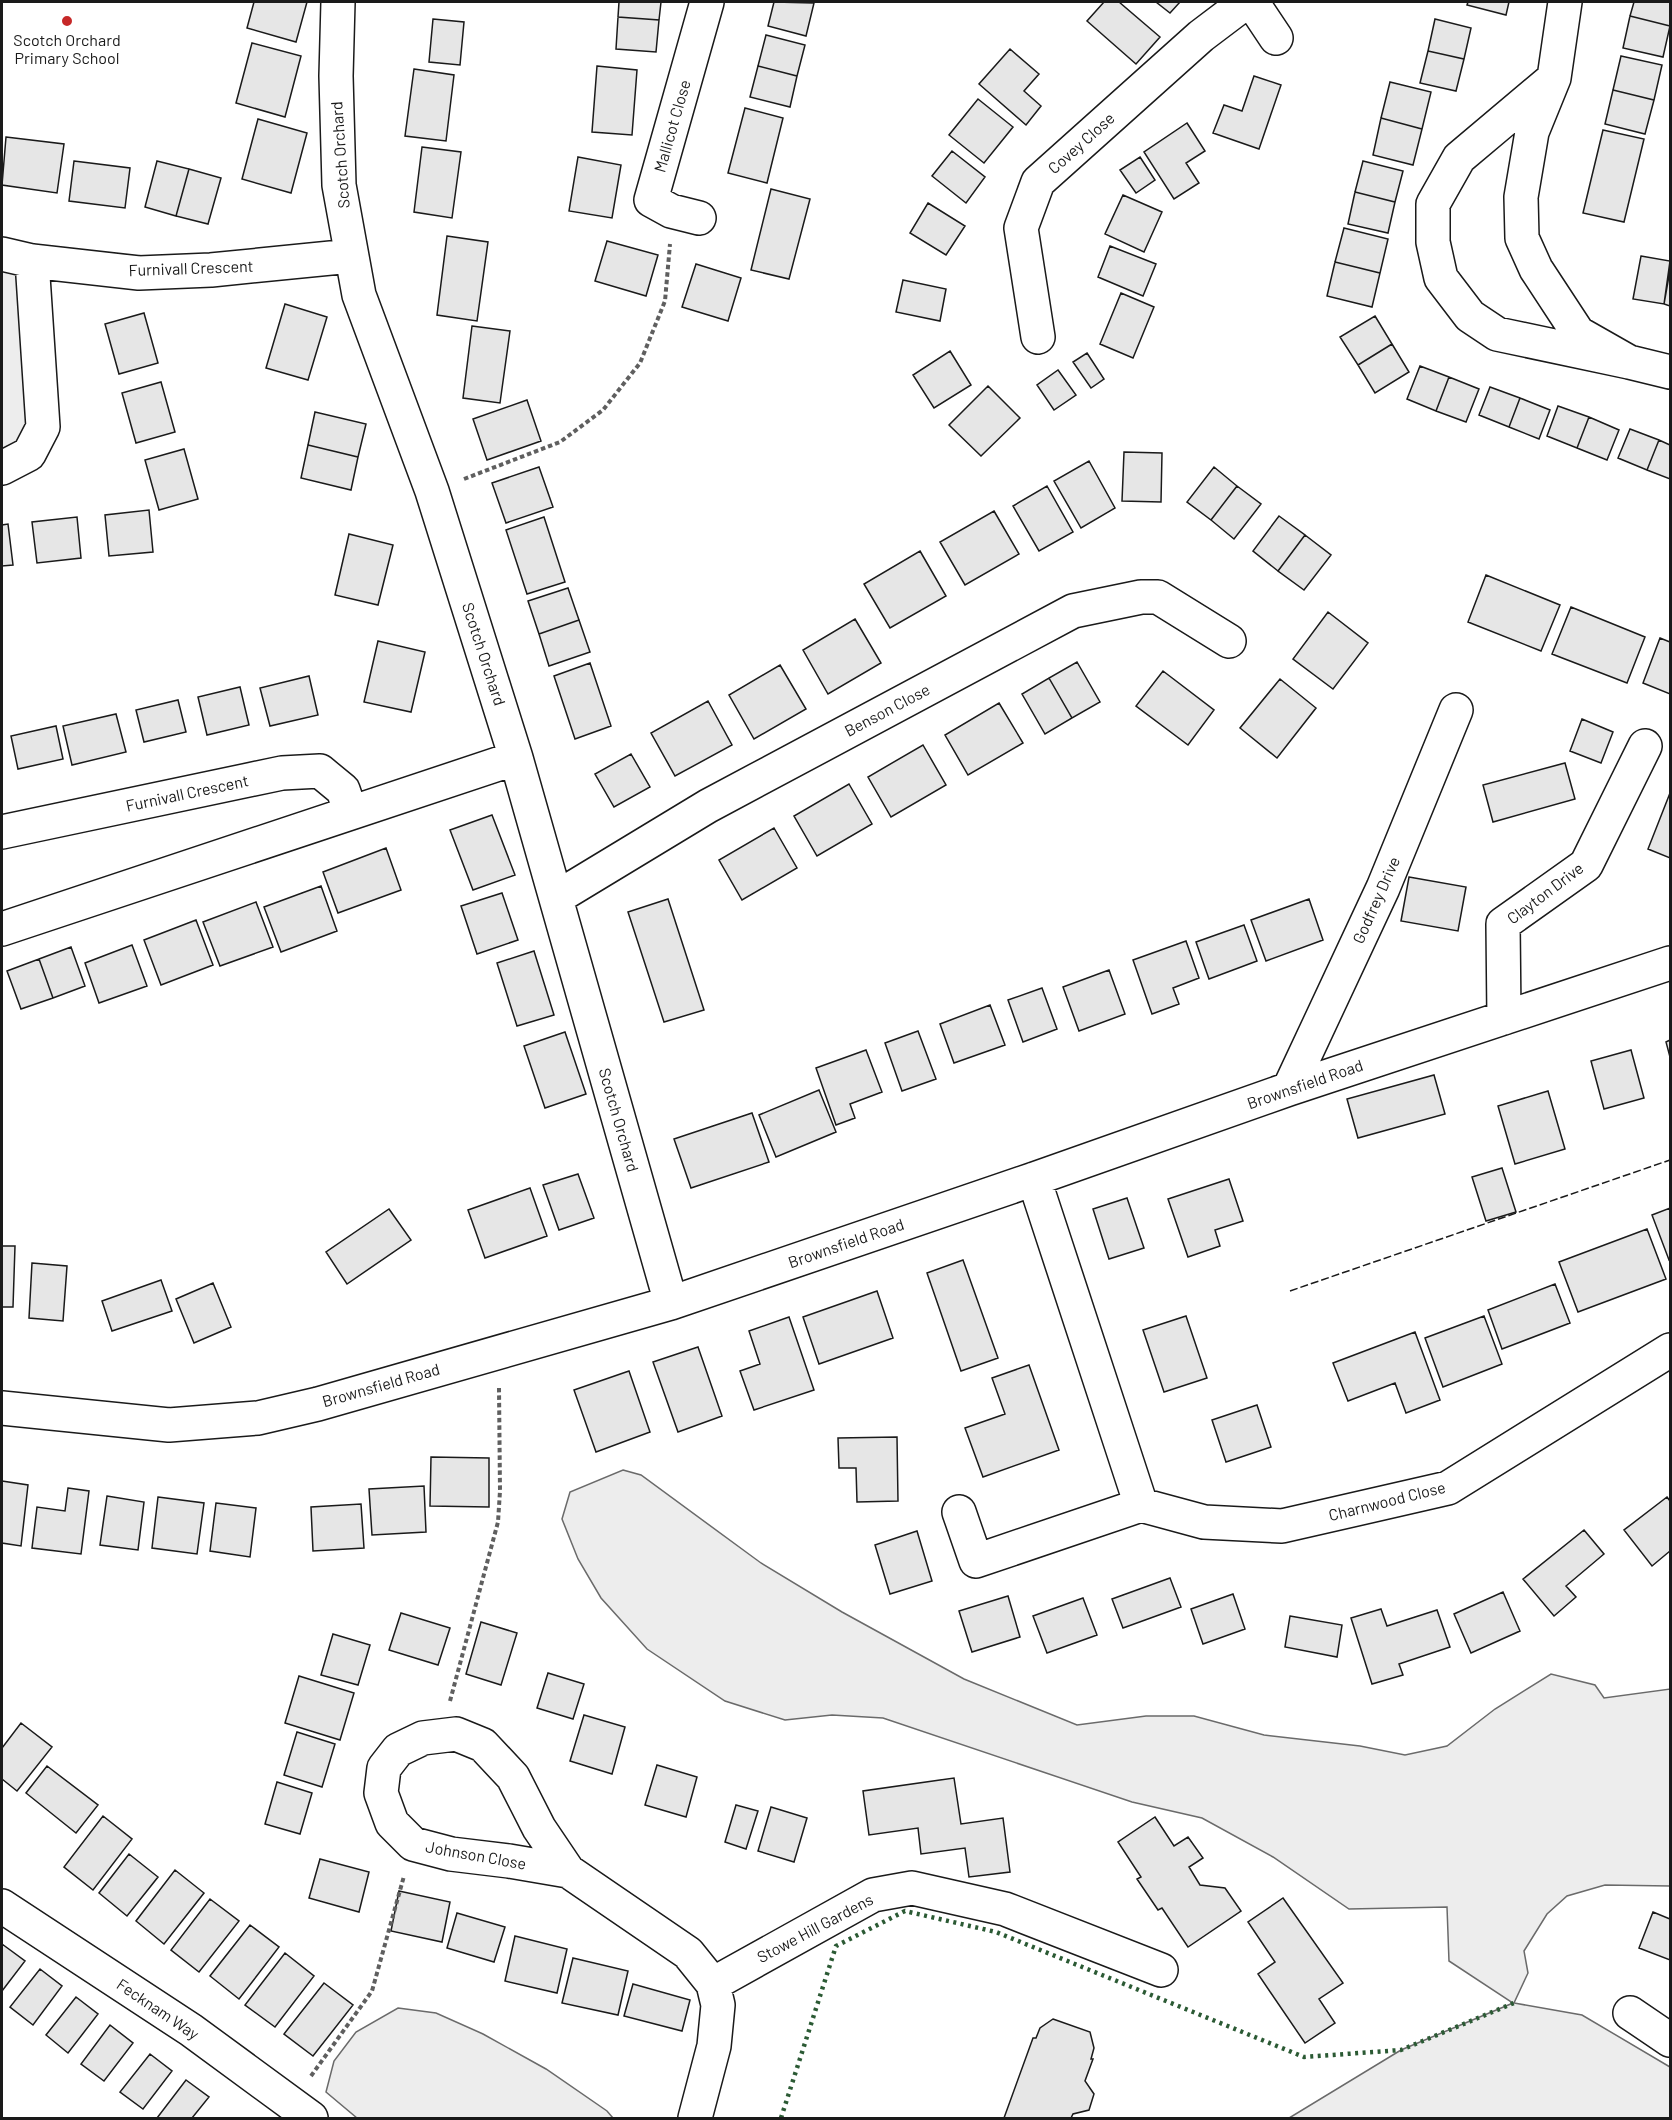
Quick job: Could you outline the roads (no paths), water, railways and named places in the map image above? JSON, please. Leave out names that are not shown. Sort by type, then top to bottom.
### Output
[{"type":"street","name":"Scotch Orchard","points":[[338,2],[336,76],[339,185],[362,304],[432,491],[516,758],[671,1303]]},
{"type":"street","name":"Mallicot Close","points":[[685,215],[651,200],[707,2]]},
{"type":"street","name":"Covey Close","points":[[1038,337],[1021,228],[1038,182],[1201,36],[1246,2]]},
{"type":"street","points":[[1252,2],[1276,38]]},
{"type":"street","points":[[1565,2],[1554,78],[1533,132],[1521,197],[1522,238],[1536,269],[1578,333],[1629,362]]},
{"type":"street","points":[[1554,78],[1459,158],[1433,204],[1433,243],[1441,278],[1470,316],[1497,334],[1671,372]]},
{"type":"street","name":"Furnivall Crescent","points":[[2,468],[29,454],[43,427],[17,258],[139,273],[211,270],[351,256]]},
{"type":"street","name":"Benson Close","points":[[556,898],[708,806],[1073,611],[1141,597],[1158,597],[1229,641]]},
{"type":"street","name":"Godfrey Drive","points":[[1289,1089],[1383,888],[1456,710]]},
{"type":"street","name":"Clayton Drive","points":[[1504,1018],[1503,924],[1586,866],[1645,746]]},
{"type":"street","points":[[2,929],[516,758]]},
{"type":"street","name":"Furnivall Crescent","points":[[2,832],[282,773],[320,771],[343,790],[351,813]]},
{"type":"street","name":"Brownsfield Road","points":[[2,1408],[168,1425],[258,1418],[318,1404],[671,1303],[1289,1089],[1671,963]]},
{"type":"street","points":[[959,1512],[976,1561],[1141,1505],[1034,1179]]},
{"type":"street","name":"Charnwood Close","points":[[1141,1505],[1204,1522],[1282,1526],[1448,1488],[1671,1350]]},
{"type":"street","name":"Johnson Close","points":[[568,1871],[451,1854],[413,1844],[392,1823],[381,1793],[384,1768],[398,1750],[423,1738],[456,1734],[483,1745],[513,1777],[538,1828],[568,1871],[688,1953],[713,1984]]},
{"type":"street","name":"Stowe Hill Gardens","points":[[713,1984],[873,1895],[912,1888],[1005,1910],[1161,1970]]},
{"type":"street","name":"Fecknam Way","points":[[2,1906],[191,2030],[301,2111]]},
{"type":"street","points":[[695,2118],[714,2046],[718,2005],[713,1984]]},
{"type":"street","points":[[1630,2013],[1671,2040]]},
{"type":"place","name":"Scotch Orchard Primary School","points":[[67,21]]}]
